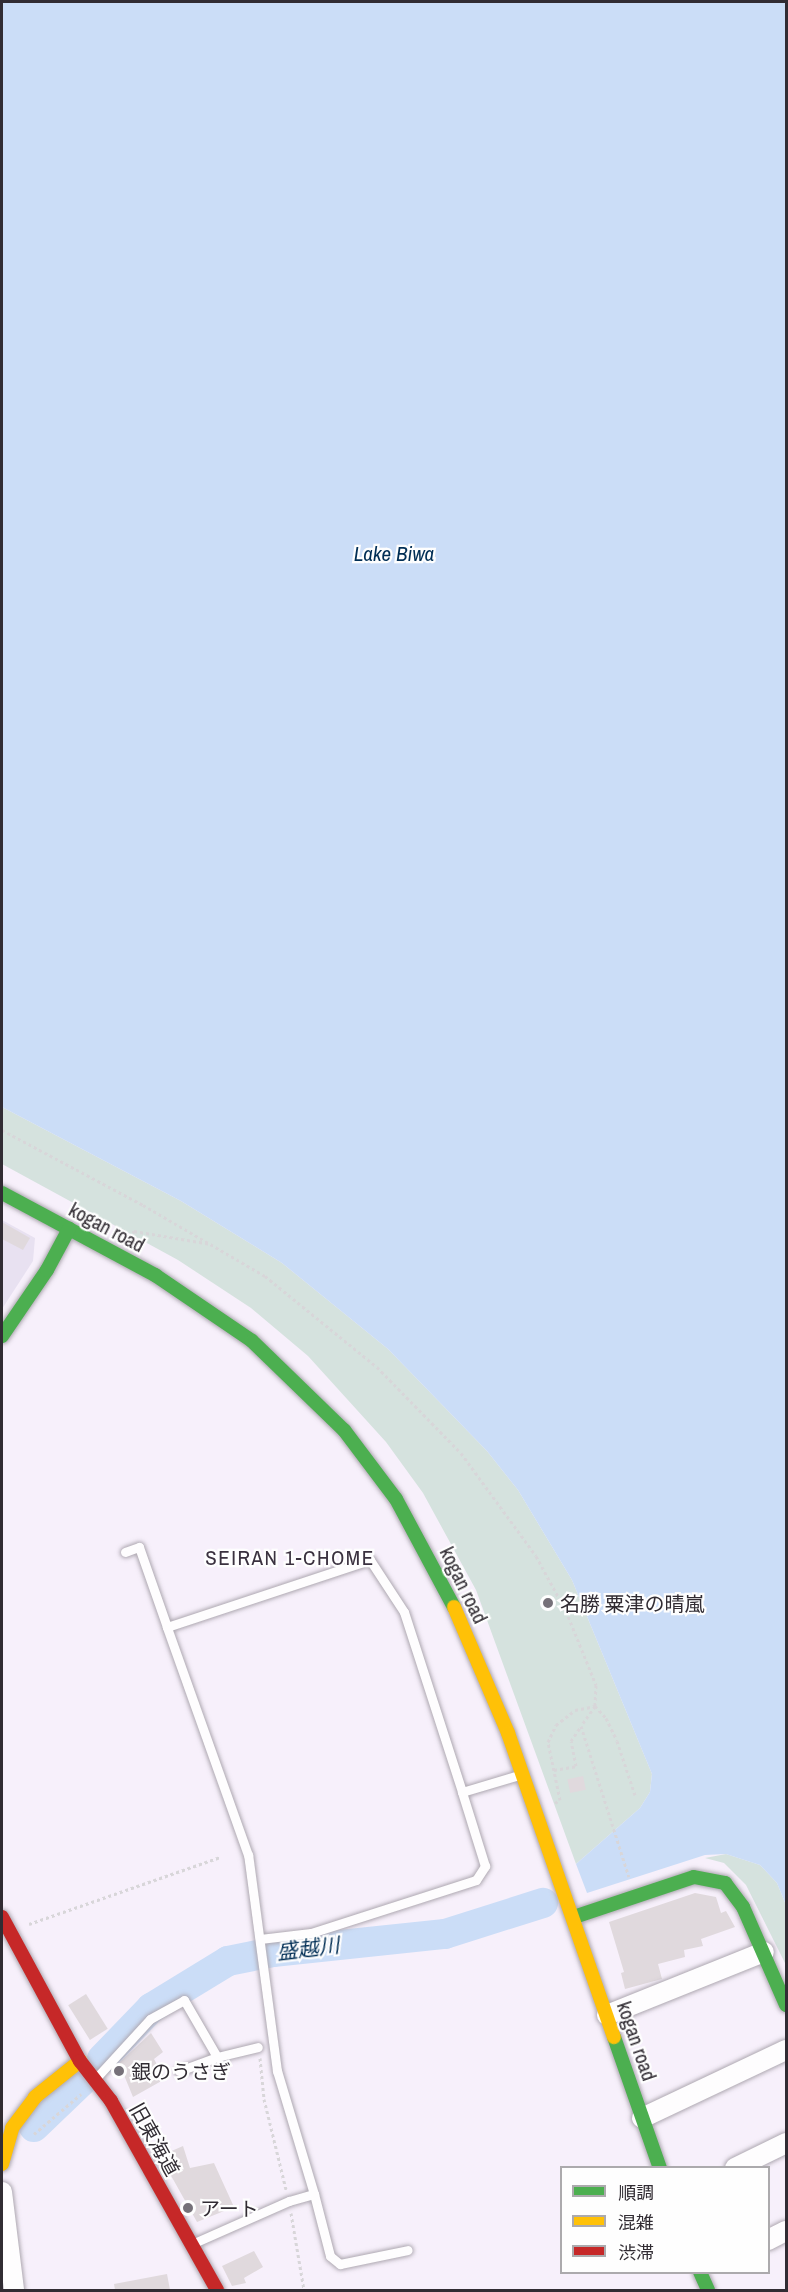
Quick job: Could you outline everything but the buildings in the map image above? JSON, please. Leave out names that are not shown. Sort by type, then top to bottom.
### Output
[{"type":"main road","name":"kogan road","points":[[2,1193],[206,1306],[296,1380],[344,1430],[396,1499],[445,1586],[524,1774],[659,2166]]},
{"type":"main road","points":[[2,1336],[47,1270],[69,1229]]},
{"type":"main road","points":[[573,1917],[685,1880],[715,1879],[725,1883],[737,1896],[786,2005]]},
{"type":"main road","name":"旧東海道","points":[[2,1917],[80,2061],[96,2078],[217,2290]]},
{"type":"main road","points":[[2,2164],[12,2128],[35,2097],[80,2061]]},
{"type":"main road","points":[[701,2274],[708,2290]]},
{"type":"street","points":[[607,2015],[764,1952]]},
{"type":"street","points":[[642,2118],[786,2050]]},
{"type":"street","points":[[739,2166],[786,2143]]},
{"type":"street","points":[[2,2192],[14,2290]]},
{"type":"street","points":[[770,2239],[786,2232]]},
{"type":"lane","points":[[125,1552],[139,1547],[248,1855],[277,2071],[330,2256],[340,2264],[408,2250]]},
{"type":"lane","points":[[167,1627],[370,1560],[404,1612],[485,1866],[476,1880],[311,1933],[260,1941]]},
{"type":"lane","points":[[462,1792],[524,1774]]},
{"type":"lane","points":[[96,2078],[150,2019],[184,2000],[217,2057]]},
{"type":"lane","points":[[179,2071],[217,2057],[258,2048]]},
{"type":"lane","points":[[192,2244],[289,2200],[314,2194]]},
{"type":"path","points":[[2,1131],[214,1244],[265,1276],[377,1367],[461,1453],[536,1556],[566,1611],[596,1685],[595,1706],[571,1741],[576,1766],[554,1770]]},
{"type":"path","points":[[134,1231],[214,1244]]},
{"type":"path","points":[[551,1805],[560,1800],[548,1742],[556,1725],[575,1710],[595,1706]]},
{"type":"path","points":[[595,1706],[606,1718],[617,1741],[635,1795]]},
{"type":"path","points":[[581,1726],[631,1884]]},
{"type":"path","points":[[9,1931],[220,1857]]},
{"type":"path","points":[[258,2048],[264,2099],[289,2200],[304,2290]]},
{"type":"path","points":[[31,2136],[50,2124],[85,2090]]},
{"type":"shaded area","points":[[2,1107],[181,1201],[282,1263],[388,1349],[487,1451],[518,1490],[572,1580],[652,1774],[650,1792],[640,1808],[576,1864],[476,1590],[423,1493],[386,1442],[308,1356],[251,1308],[178,1260],[2,1164]]},
{"type":"shaded area","points":[[2,1220],[35,1238],[33,1261],[2,1309]]},
{"type":"shaded area","points":[[726,1854],[760,1865],[777,1883],[786,1905],[786,1965],[746,1885],[724,1863],[705,1858]]},
{"type":"water","name":"Lake Biwa","points":[[2,2],[786,2],[786,1905],[777,1883],[760,1865],[726,1854],[705,1855],[587,1893],[576,1864],[640,1808],[650,1792],[652,1774],[572,1580],[518,1490],[487,1451],[388,1349],[282,1263],[181,1201],[2,1107]]},
{"type":"waterway","name":"盛越川","points":[[102,2059],[151,2008],[228,1961],[273,1952],[445,1934],[543,1903]]},
{"type":"waterway","name":"盛越川","points":[[34,2127],[83,2080]]},
{"type":"traffic: fast","points":[[2,1193],[155,1275],[252,1341],[344,1430],[396,1499],[454,1607]]},
{"type":"traffic: fast","points":[[2,1336],[47,1270],[69,1229]]},
{"type":"traffic: fast","points":[[574,1917],[694,1877],[725,1883],[743,1907],[786,2005]]},
{"type":"traffic: fast","points":[[614,2037],[659,2166]]},
{"type":"traffic: fast","points":[[701,2274],[708,2290]]},
{"type":"traffic: slow","points":[[454,1607],[508,1733],[614,2037]]},
{"type":"traffic: slow","points":[[2,2164],[12,2128],[35,2097],[80,2061]]},
{"type":"traffic: jam","points":[[2,1917],[80,2061],[111,2101],[217,2290]]},
{"type":"place","name":"名勝 粟津の晴嵐","points":[[548,1603]]},
{"type":"place","name":"銀のうさぎ","points":[[119,2071]]},
{"type":"place","name":"アート","points":[[188,2208]]},
{"type":"district","name":"SEIRAN 1-CHOME","points":[[290,1558]]}]
